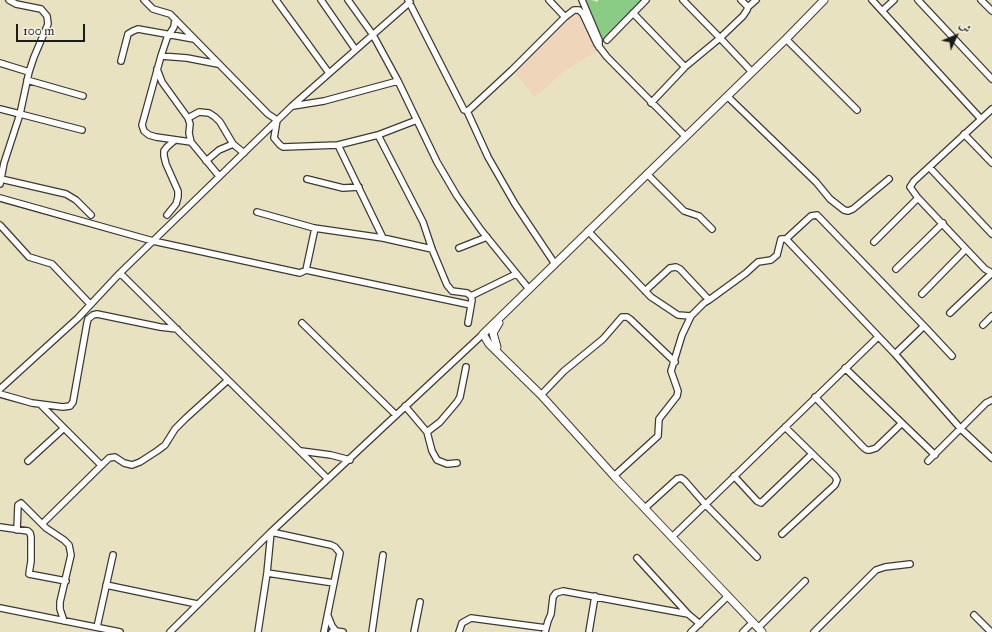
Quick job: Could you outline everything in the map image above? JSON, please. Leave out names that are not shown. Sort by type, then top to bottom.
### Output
[{"type":"street","points":[[9,0],[16,4],[41,9],[47,16],[48,24],[29,72],[20,114],[4,163],[0,182],[66,194],[76,200],[91,215]]},
{"type":"street","points":[[144,0],[153,9],[168,12],[268,114],[277,120]]},
{"type":"street","points":[[276,0],[329,73]]},
{"type":"street","points":[[321,0],[355,49]]},
{"type":"street","points":[[348,0],[373,35],[398,81],[437,162],[457,196],[487,237],[529,289]]},
{"type":"street","points":[[549,0],[565,17]]},
{"type":"street","points":[[582,0],[599,40],[599,47]]},
{"type":"street","points":[[607,40],[646,0]]},
{"type":"street","points":[[683,0],[752,72]]},
{"type":"street","points":[[741,0],[748,7]]},
{"type":"street","points":[[651,102],[685,67],[720,38],[743,16],[748,7],[756,0]]},
{"type":"street","points":[[170,632],[271,532],[350,460],[405,406],[506,312],[685,136],[728,96],[824,0]]},
{"type":"street","points":[[872,0],[981,119]]},
{"type":"street","points":[[882,11],[894,0]]},
{"type":"street","points":[[918,0],[992,79]]},
{"type":"street","points":[[981,0],[992,10]]},
{"type":"street","points":[[0,389],[56,339],[120,273],[277,120],[409,1],[462,107],[467,110],[488,157],[554,264]]},
{"type":"street","points":[[467,110],[470,109],[512,70],[565,17],[574,10],[579,10],[582,12],[595,41],[613,64],[685,136]]},
{"type":"street","points":[[633,13],[685,67]]},
{"type":"street","points":[[175,19],[174,27],[157,68],[142,125],[143,129],[149,135],[156,138],[191,142]]},
{"type":"street","points":[[121,61],[128,34],[130,32],[138,30],[194,39]]},
{"type":"street","points":[[786,39],[857,110]]},
{"type":"street","points":[[161,56],[187,58],[218,64]]},
{"type":"street","points":[[0,63],[29,72]]},
{"type":"street","points":[[157,68],[162,82],[188,118],[190,124],[189,133],[191,142],[219,176]]},
{"type":"street","points":[[27,80],[83,96]]},
{"type":"street","points":[[292,106],[324,101],[398,81]]},
{"type":"street","points":[[728,96],[816,182],[830,199],[844,210],[848,211],[853,209],[889,179]]},
{"type":"street","points":[[0,108],[82,130]]},
{"type":"street","points":[[950,313],[992,273],[985,269],[918,198],[911,190],[911,184],[992,109]]},
{"type":"street","points":[[188,118],[199,112],[209,113],[220,122],[233,144],[244,153]]},
{"type":"street","points":[[277,120],[274,138],[276,142],[283,146],[338,145],[378,135],[417,120]]},
{"type":"street","points":[[964,134],[992,163]]},
{"type":"street","points":[[378,135],[423,222],[448,288],[452,291],[467,293],[471,296]]},
{"type":"street","points":[[167,215],[176,204],[178,191],[166,164],[164,151],[175,140]]},
{"type":"street","points":[[206,161],[219,150],[233,144]]},
{"type":"street","points":[[338,145],[383,238]]},
{"type":"street","points":[[929,167],[992,234]]},
{"type":"street","points":[[647,174],[684,211],[699,216],[712,229]]},
{"type":"street","points":[[307,179],[343,188],[359,187]]},
{"type":"street","points":[[0,198],[153,241],[300,273],[305,272],[306,270],[471,305]]},
{"type":"street","points":[[874,242],[918,198]]},
{"type":"street","points":[[257,212],[315,228],[383,238],[432,249]]},
{"type":"street","points":[[614,476],[658,436],[660,419],[677,396],[678,391],[671,371],[682,335],[691,316],[704,303],[746,273],[758,262],[771,260],[777,255],[781,240],[786,239],[811,216],[817,215],[952,356]]},
{"type":"street","points":[[896,269],[943,223]]},
{"type":"street","points":[[306,270],[315,228]]},
{"type":"street","points":[[1,229],[29,257],[52,265],[90,304]]},
{"type":"street","points":[[588,231],[655,300],[678,315],[691,316]]},
{"type":"street","points":[[459,248],[487,237]]},
{"type":"street","points":[[786,239],[894,354],[961,429],[992,458]]},
{"type":"street","points":[[922,294],[966,249]]},
{"type":"street","points":[[645,291],[670,268],[676,267],[680,269],[710,300]]},
{"type":"street","points":[[120,273],[328,479]]},
{"type":"street","points":[[471,296],[516,274]]},
{"type":"street","points":[[468,323],[471,296]]},
{"type":"street","points":[[497,346],[493,336],[494,331],[506,312]]},
{"type":"street","points":[[0,394],[41,404],[63,407],[70,406],[72,404],[88,319],[93,315],[97,314],[177,329]]},
{"type":"street","points":[[983,325],[992,316]]},
{"type":"street","points":[[541,395],[564,371],[603,339],[622,317],[627,317],[630,319],[674,362]]},
{"type":"street","points":[[302,323],[396,415]]},
{"type":"street","points":[[894,354],[924,326]]},
{"type":"street","points":[[483,334],[497,346],[516,370]]},
{"type":"street","points":[[483,334],[489,344],[541,395],[614,476],[758,627]]},
{"type":"street","points":[[672,537],[878,337]]},
{"type":"street","points":[[427,432],[440,422],[457,402],[460,397],[466,367]]},
{"type":"street","points":[[845,368],[935,455]]},
{"type":"street","points":[[42,524],[111,458],[114,457],[124,463],[132,465],[149,457],[165,445],[175,429],[228,380]]},
{"type":"street","points":[[816,397],[867,450],[876,448],[902,423]]},
{"type":"street","points":[[928,461],[986,403],[992,400]]},
{"type":"street","points":[[41,404],[102,465]]},
{"type":"street","points":[[405,406],[427,432],[432,451],[437,460],[447,464],[457,463]]},
{"type":"street","points":[[782,534],[836,482],[835,476],[785,427]]},
{"type":"street","points":[[28,461],[64,428]]},
{"type":"street","points":[[300,451],[331,455],[350,460]]},
{"type":"street","points":[[734,476],[758,502],[761,503],[812,454]]},
{"type":"street","points":[[645,508],[679,478],[685,481],[705,504],[757,557]]},
{"type":"street","points":[[17,530],[18,505],[20,503],[42,524],[69,545],[71,555],[66,582],[60,602],[60,609],[64,621]]},
{"type":"street","points":[[0,527],[28,531],[31,537],[31,560],[29,574],[66,582]]},
{"type":"street","points":[[258,632],[267,573],[271,532]]},
{"type":"street","points":[[271,532],[335,547],[338,550],[340,557],[324,632]]},
{"type":"street","points":[[97,628],[113,555]]},
{"type":"street","points":[[372,632],[383,555]]},
{"type":"street","points":[[637,558],[688,614],[700,624]]},
{"type":"street","points":[[814,632],[876,570],[885,566],[910,564]]},
{"type":"street","points":[[267,573],[334,583]]},
{"type":"street","points":[[743,632],[758,627],[805,581]]},
{"type":"street","points":[[106,586],[197,604]]},
{"type":"street","points":[[459,632],[462,623],[471,618],[545,630],[551,614],[553,597],[556,593],[563,591],[688,614]]},
{"type":"street","points":[[589,632],[595,596]]},
{"type":"street","points":[[691,632],[728,596]]},
{"type":"street","points":[[414,632],[420,602]]},
{"type":"street","points":[[0,608],[120,632]]},
{"type":"street","points":[[974,615],[990,632]]},
{"type":"street","points":[[327,616],[334,631],[343,632]]},
{"type":"shaded area","points":[[579,13],[599,50],[564,71],[535,97],[514,72],[571,18]]},
{"type":"green space","points":[[584,0],[598,2],[598,0],[643,0],[603,40]]}]
